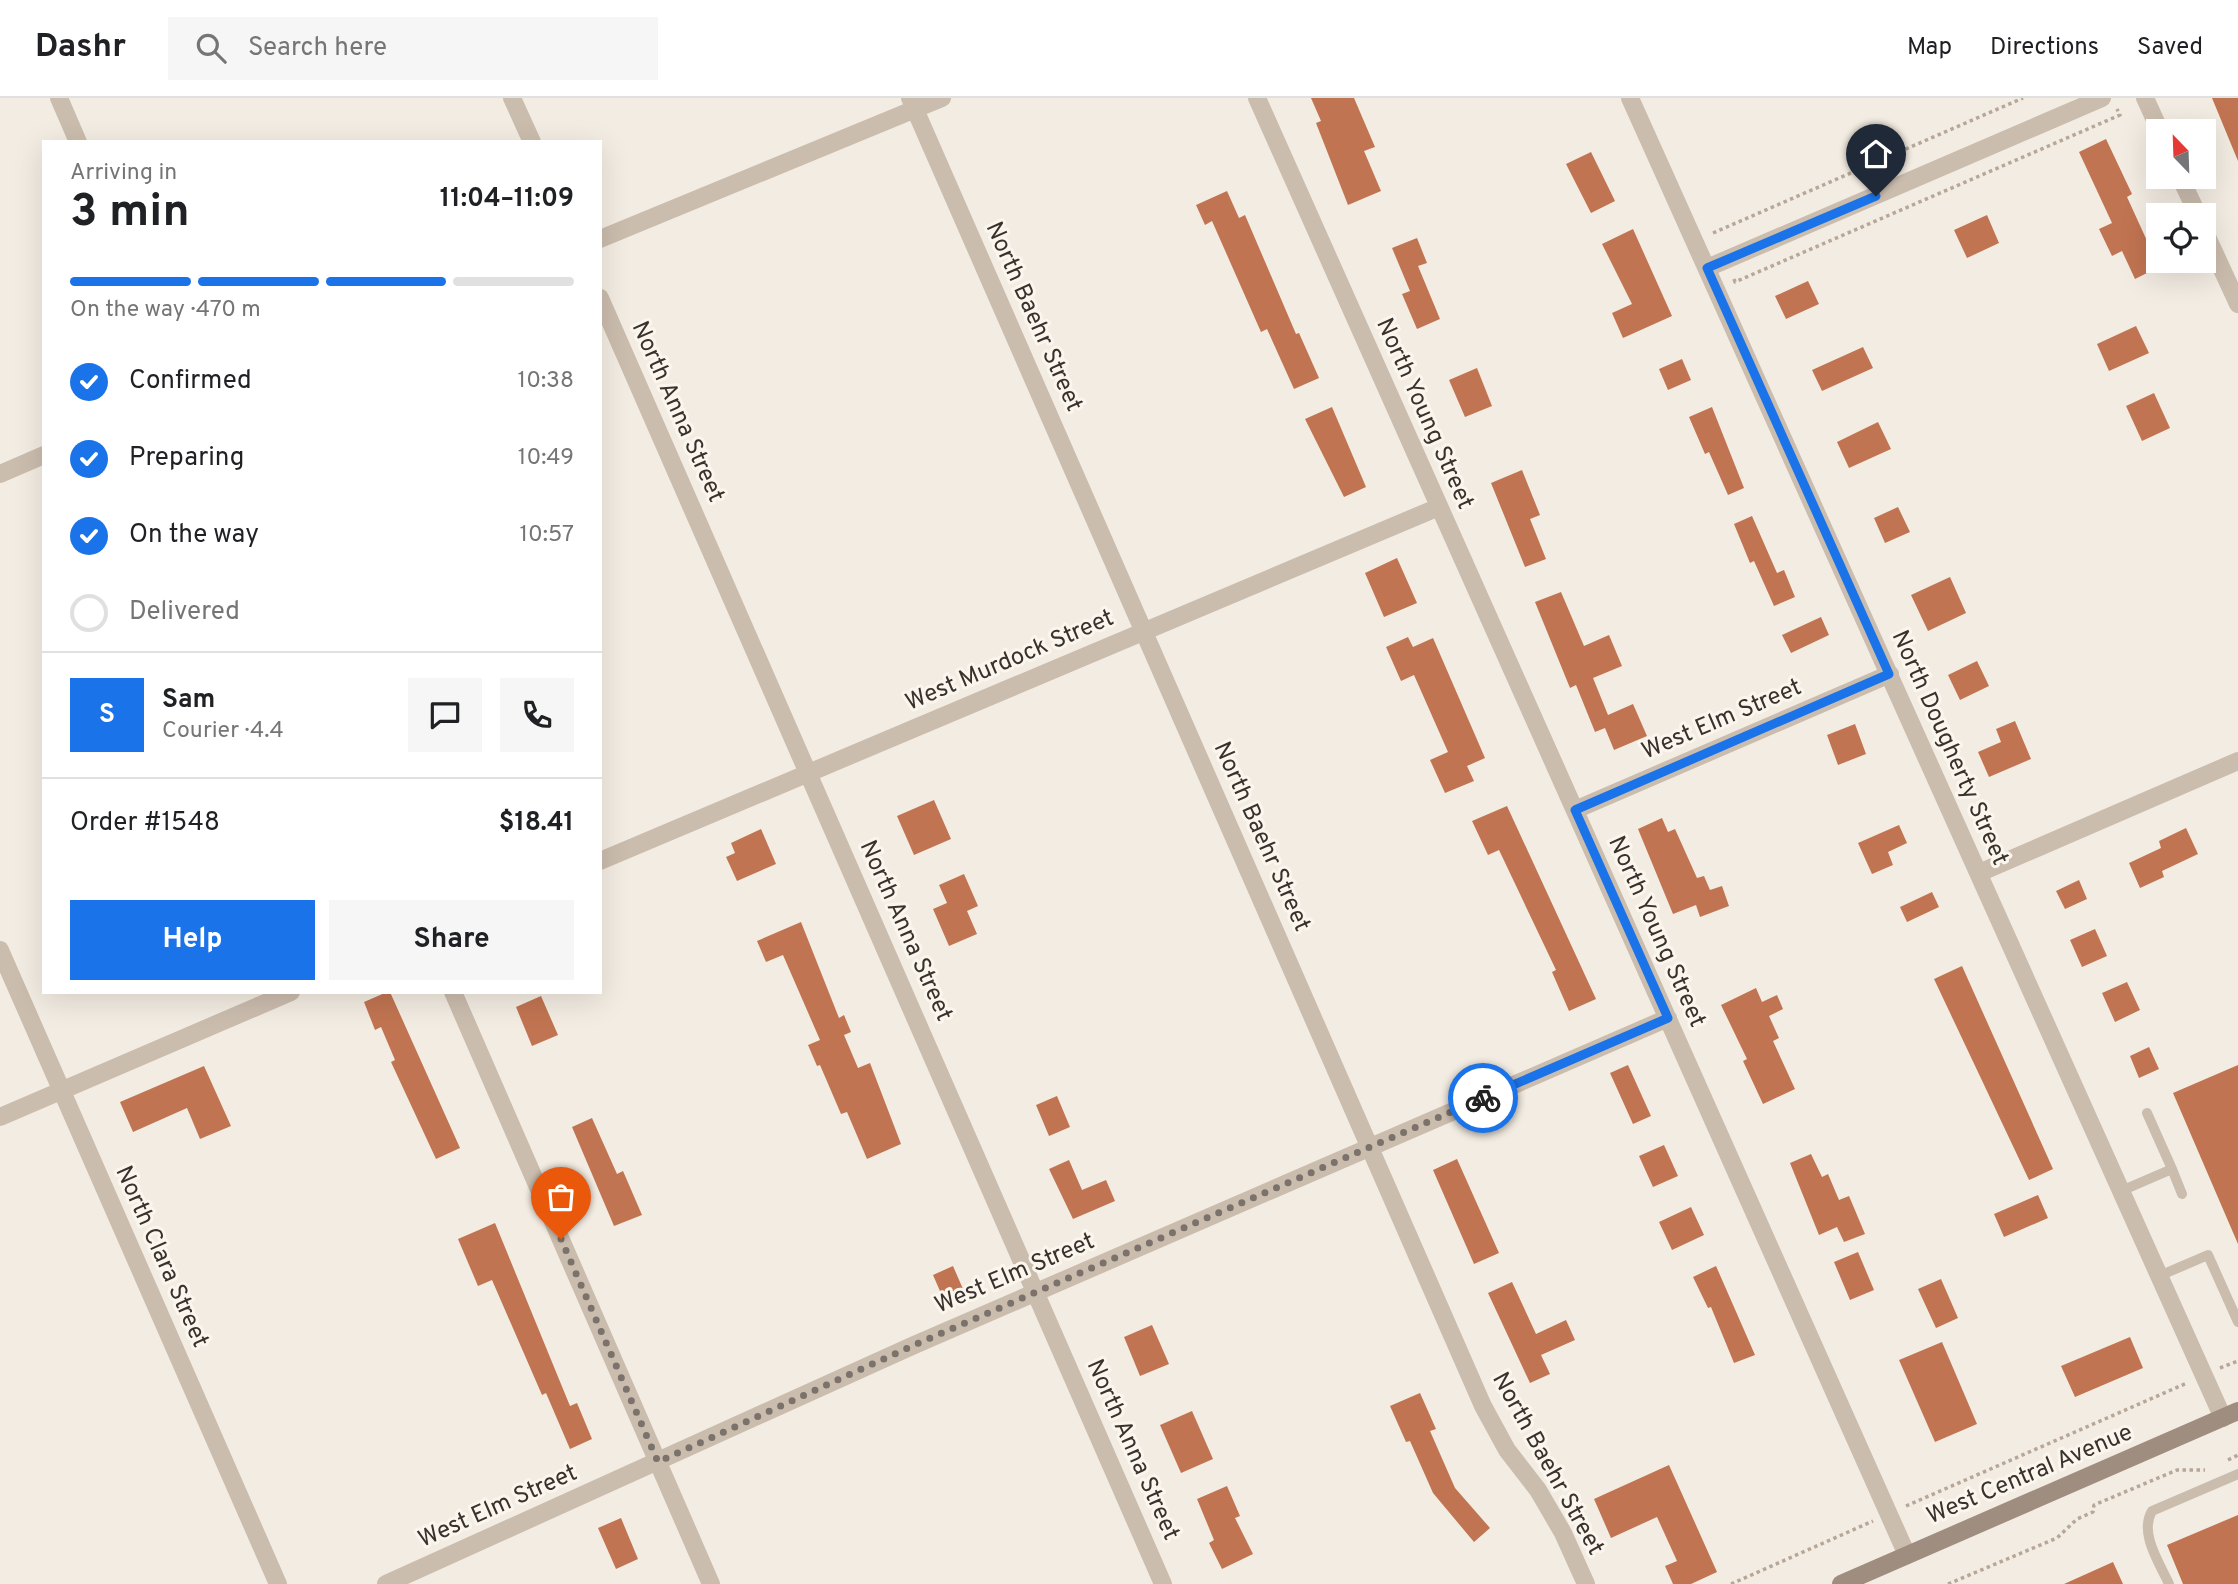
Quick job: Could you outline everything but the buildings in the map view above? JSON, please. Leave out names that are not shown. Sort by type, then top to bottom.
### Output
[{"type":"main road","name":"West Central Avenue","points":[[1841,1584],[2230,1414]]},
{"type":"street","points":[[59,98],[77,140]]},
{"type":"street","points":[[512,98],[531,140]]},
{"type":"street","points":[[602,238],[912,104],[942,98]]},
{"type":"street","name":"North Young Street","points":[[1257,98],[1907,1555]]},
{"type":"street","name":"North Dougherty Street","points":[[1630,98],[2204,1376],[2230,1414]]},
{"type":"street","points":[[1707,268],[2102,98]]},
{"type":"street","points":[[2145,98],[2155,119]]},
{"type":"street","name":"North Baehr Street","points":[[912,104],[1483,1406],[1507,1450],[1538,1490],[1563,1533],[1586,1584]]},
{"type":"street","points":[[2216,256],[2238,304]]},
{"type":"street","name":"North Anna Street","points":[[602,303],[1163,1584]]},
{"type":"street","points":[[0,474],[42,456]]},
{"type":"street","name":"West Murdock Street","points":[[602,860],[1439,507]]},
{"type":"street","name":"West Elm Street","points":[[1575,810],[1889,674]]},
{"type":"street","points":[[1979,873],[2238,761]]},
{"type":"street","name":"North Clara Street","points":[[0,950],[278,1584]]},
{"type":"street","points":[[0,1117],[286,994]]},
{"type":"street","points":[[454,994],[711,1584]]},
{"type":"street","name":"West Elm Street","points":[[386,1584],[1036,1292],[1668,1018]]},
{"type":"lane","points":[[2147,1113],[2182,1194]]},
{"type":"lane","points":[[2121,1191],[2172,1169]]},
{"type":"lane","points":[[2159,1276],[2208,1255],[2238,1322]]},
{"type":"lane","points":[[2169,1584],[2148,1534],[2146,1522],[2152,1511],[2238,1474]]},
{"type":"path","points":[[1731,1584],[2238,1361]]},
{"type":"path","points":[[2226,1461],[2238,1455]]},
{"type":"path","points":[[1948,1584],[2057,1538],[2077,1519],[2093,1513],[2094,1506],[2177,1470],[2202,1472],[2214,1466]]},
{"type":"way so far","points":[[561,1239],[658,1462],[912,1346],[1483,1098]]},
{"type":"route","points":[[1483,1098],[1668,1018],[1575,810],[1889,674],[1707,268],[1876,196]]}]
